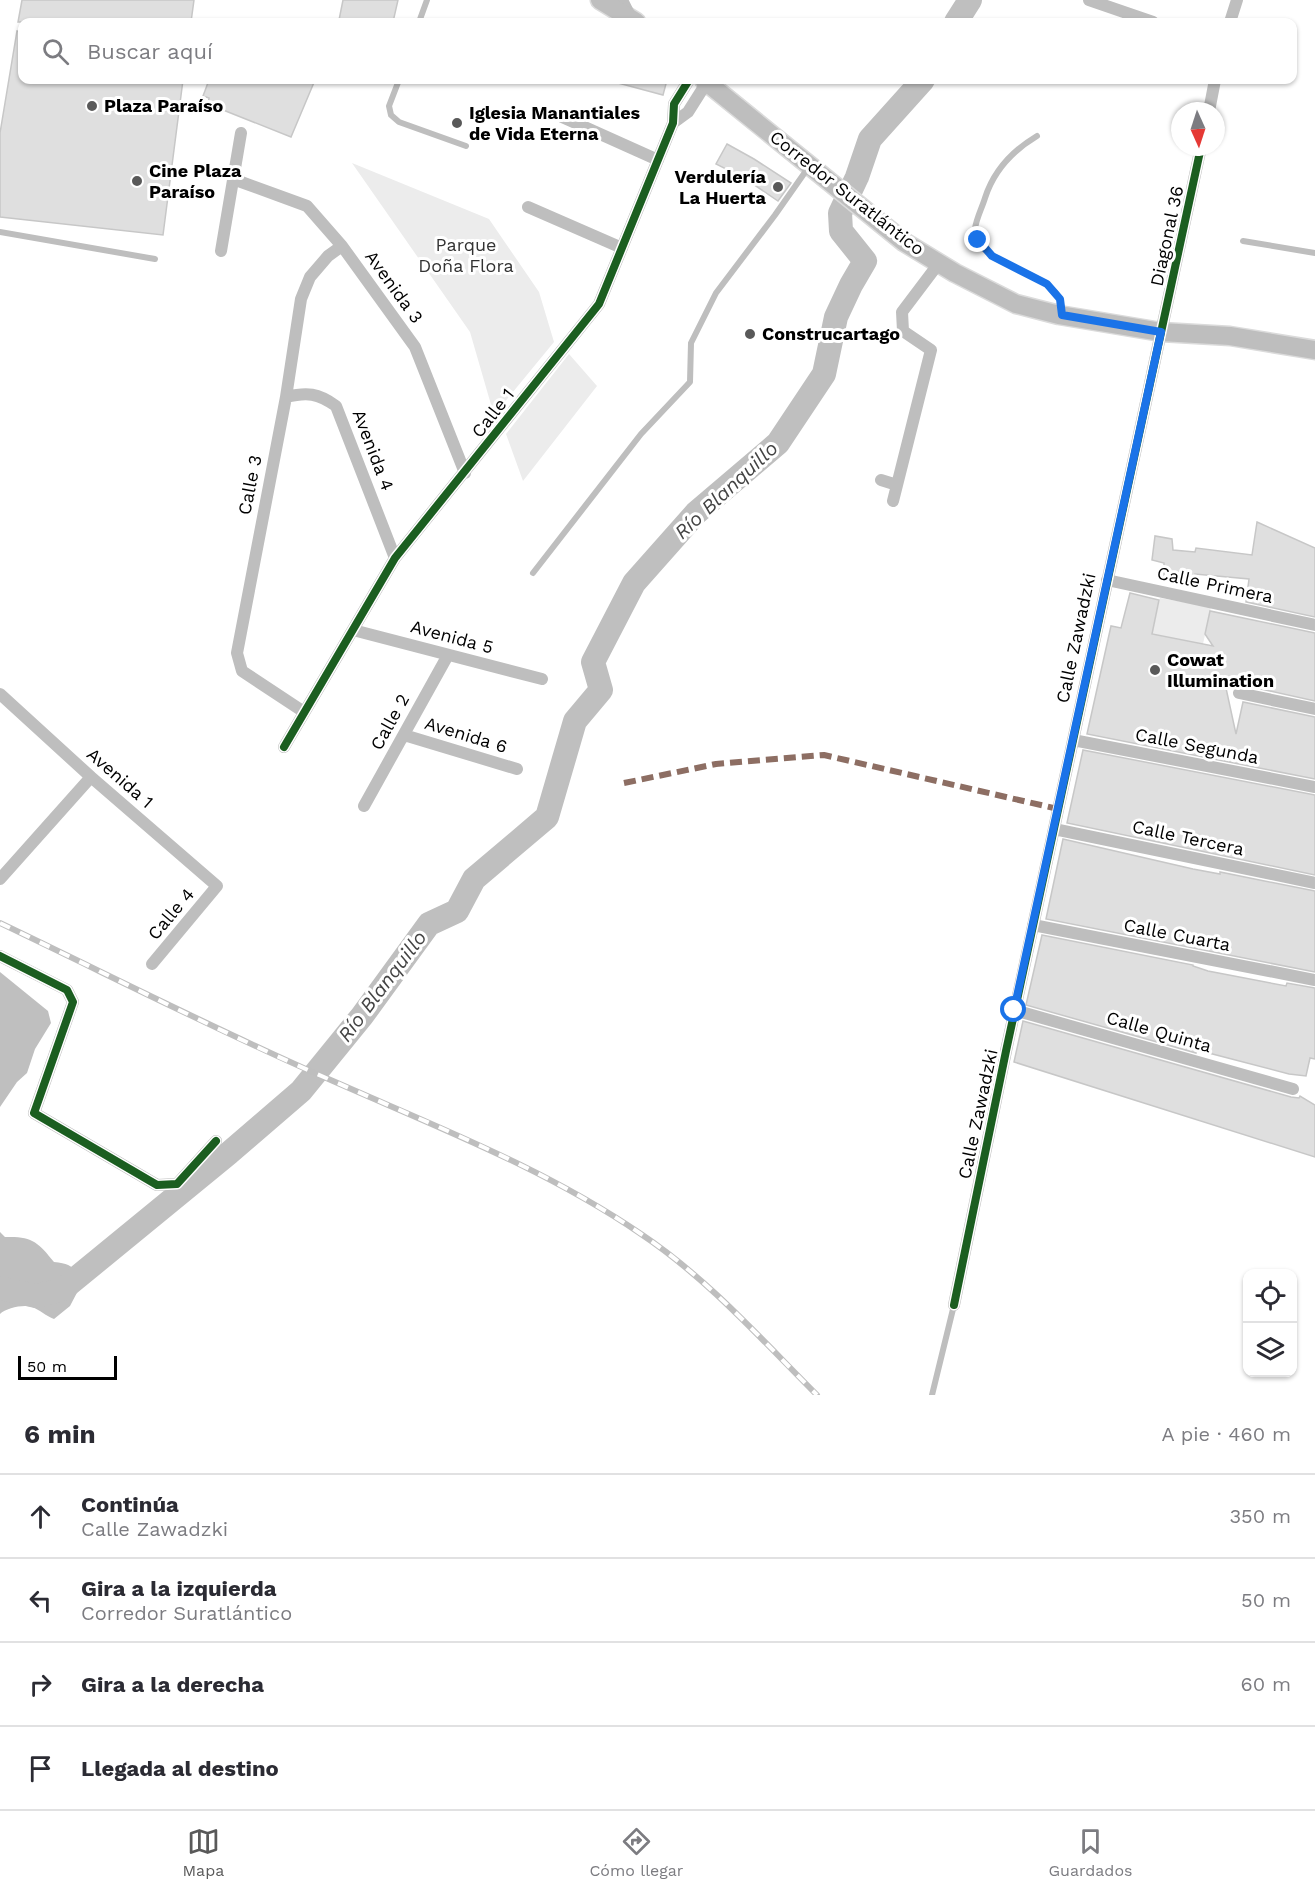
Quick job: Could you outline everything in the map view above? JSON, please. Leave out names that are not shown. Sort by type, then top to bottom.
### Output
[{"type":"main road","points":[[600,0],[629,18]]},
{"type":"main road","name":"Corredor Suratlántico","points":[[705,84],[862,206],[904,242],[985,289],[1016,304],[1062,315],[1161,332],[1230,336],[1314,347]]},
{"type":"street","points":[[622,0],[632,18]]},
{"type":"street","points":[[1089,0],[1141,18]]},
{"type":"street","points":[[1231,18],[1237,0]]},
{"type":"street","name":"Calle 1","points":[[284,747],[394,558],[465,473],[599,304],[673,123],[674,104],[696,84]]},
{"type":"street","name":"Calle 1","points":[[673,123],[688,112],[698,84]]},
{"type":"street","points":[[1211,102],[1214,84]]},
{"type":"street","points":[[560,116],[658,160]]},
{"type":"street","points":[[221,251],[241,133]]},
{"type":"street","name":"Diagonal 36","points":[[1161,332],[1199,156]]},
{"type":"street","name":"Avenida 3","points":[[233,179],[307,206],[342,246],[415,346],[465,473]]},
{"type":"street","points":[[528,207],[622,248]]},
{"type":"street","name":"Calle 3","points":[[304,712],[242,670],[237,653],[286,398],[301,299],[310,277],[328,256],[342,246]]},
{"type":"street","points":[[893,501],[931,350],[903,331],[902,312],[939,263]]},
{"type":"street","name":"Calle Zawadzki","points":[[954,1305],[1014,1010],[1161,332]]},
{"type":"street","name":"Avenida 4","points":[[286,398],[302,393],[323,397],[336,406],[394,558]]},
{"type":"street","points":[[881,480],[897,484]]},
{"type":"street","name":"Calle Primera","points":[[1107,580],[1315,625]]},
{"type":"street","name":"Avenida 5","points":[[352,630],[542,679]]},
{"type":"street","name":"Calle 2","points":[[363,806],[448,655]]},
{"type":"street","points":[[1239,693],[1315,709]]},
{"type":"street","name":"Avenida 1","points":[[0,694],[91,777],[217,886]]},
{"type":"street","name":"Avenida 6","points":[[404,735],[517,769]]},
{"type":"street","name":"Calle Segunda","points":[[1073,740],[1315,787]]},
{"type":"street","points":[[0,879],[91,777]]},
{"type":"street","name":"Calle Tercera","points":[[1054,829],[1315,883]]},
{"type":"street","name":"Calle 4","points":[[152,964],[217,886]]},
{"type":"street","name":"Calle Cuarta","points":[[1033,925],[1315,980]]},
{"type":"street","points":[[0,956],[67,990],[73,1002],[34,1113],[157,1185],[177,1184],[216,1141]]},
{"type":"street","name":"Calle Quinta","points":[[1014,1010],[1293,1089]]},
{"type":"lane","points":[[420,18],[427,0]]},
{"type":"lane","points":[[397,84],[389,106],[391,115],[399,122],[466,146]]},
{"type":"lane","points":[[1037,136],[1022,145],[1000,167],[987,191],[975,230],[978,240],[992,256],[1047,284],[1060,299],[1062,315]]},
{"type":"lane","points":[[533,573],[641,434],[690,381],[691,343],[716,293],[810,165]]},
{"type":"lane","points":[[0,232],[155,259]]},
{"type":"lane","points":[[1243,241],[1315,253]]},
{"type":"lane","points":[[932,1395],[954,1305]]},
{"type":"green space","name":"Parque Doña Flora","points":[[352,163],[489,219],[539,292],[554,342],[494,415],[470,332]]},
{"type":"green space","points":[[569,354],[597,386],[523,481],[506,434]]},
{"type":"green space","points":[[1160,598],[1211,607],[1203,644],[1152,634]]},
{"type":"shaded area","points":[[0,972],[48,1011],[51,1023],[35,1049],[27,1073],[17,1082],[0,1107]]},
{"type":"shaded area","points":[[0,1232],[5,1237],[28,1239],[34,1242],[54,1262],[69,1265],[74,1270],[81,1285],[70,1306],[54,1319],[29,1306],[11,1308],[0,1314]]},
{"type":"building","points":[[22,0],[194,0],[192,18],[19,18]]},
{"type":"building","points":[[343,0],[398,0],[394,18],[339,18]]},
{"type":"building","name":"Plaza Paraíso","points":[[17,31],[18,84],[182,84],[163,235],[0,217],[0,133]]},
{"type":"building","points":[[208,84],[313,84],[291,137],[208,104],[209,98],[203,96]]},
{"type":"building","points":[[622,84],[666,84],[663,95]]},
{"type":"building","points":[[727,144],[791,183],[778,201],[744,178],[716,164]]},
{"type":"building","points":[[1257,522],[1315,548],[1315,617],[1246,602],[1249,579],[1195,574],[1194,587],[1164,580],[1164,563],[1152,560],[1155,536],[1172,539],[1173,550],[1195,552],[1196,548],[1252,555]]},
{"type":"building","points":[[1130,593],[1159,600],[1152,634],[1213,646],[1205,634],[1210,611],[1315,633],[1315,701],[1247,686],[1249,677],[1224,679],[1236,734],[1243,702],[1315,717],[1315,779],[1087,734],[1111,626],[1121,628]]},
{"type":"building","points":[[1083,750],[1315,795],[1315,875],[1067,823]]},
{"type":"building","points":[[1063,839],[1193,869],[1220,874],[1220,872],[1315,891],[1315,972],[1046,919]]},
{"type":"building","points":[[1042,935],[1193,965],[1208,971],[1286,986],[1287,983],[1315,988],[1315,1059],[1310,1058],[1306,1076],[1289,1074],[1197,1050],[1196,1053],[1026,1005]]},
{"type":"building","points":[[1023,1021],[1291,1097],[1299,1098],[1300,1096],[1315,1105],[1315,1157],[1014,1062]]},
{"type":"waterway","name":"Río Blanquillo","points":[[959,18],[970,0]]},
{"type":"waterway","name":"Río Blanquillo","points":[[0,1288],[36,1296],[63,1289],[229,1153],[301,1091],[362,1016],[429,924],[457,911],[474,879],[547,817],[575,721],[601,690],[593,662],[634,583],[696,513],[778,443],[824,374],[836,317],[865,261],[841,231],[840,213],[857,177],[870,139],[919,84]]},
{"type":"railway","points":[[0,923],[249,1043],[451,1132],[567,1189],[665,1251],[733,1310],[817,1395]]},
{"type":"marked path","points":[[624,783],[716,764],[824,755],[1058,809]]},
{"type":"cycle path","points":[[284,747],[395,558],[599,304],[673,123],[674,104],[686,84]]},
{"type":"cycle path","points":[[954,1305],[1006,1051],[1199,156]]},
{"type":"cycle path","points":[[0,956],[67,990],[73,1002],[34,1113],[157,1185],[177,1184],[216,1141]]},
{"type":"place","name":"Plaza Paraíso","points":[[92,106]]},
{"type":"place","name":"Iglesia Manantiales de Vida Eterna","points":[[457,123]]},
{"type":"place","name":"Cine Plaza Paraíso","points":[[137,181]]},
{"type":"place","name":"Verdulería La Huerta","points":[[778,187]]},
{"type":"place","name":"Construcartago","points":[[750,334]]},
{"type":"place","name":"Cowat Illumination","points":[[1155,670]]},
{"type":"route","points":[[978,240],[992,256],[1047,284],[1060,299],[1062,315],[1161,332],[1014,1010]]}]
